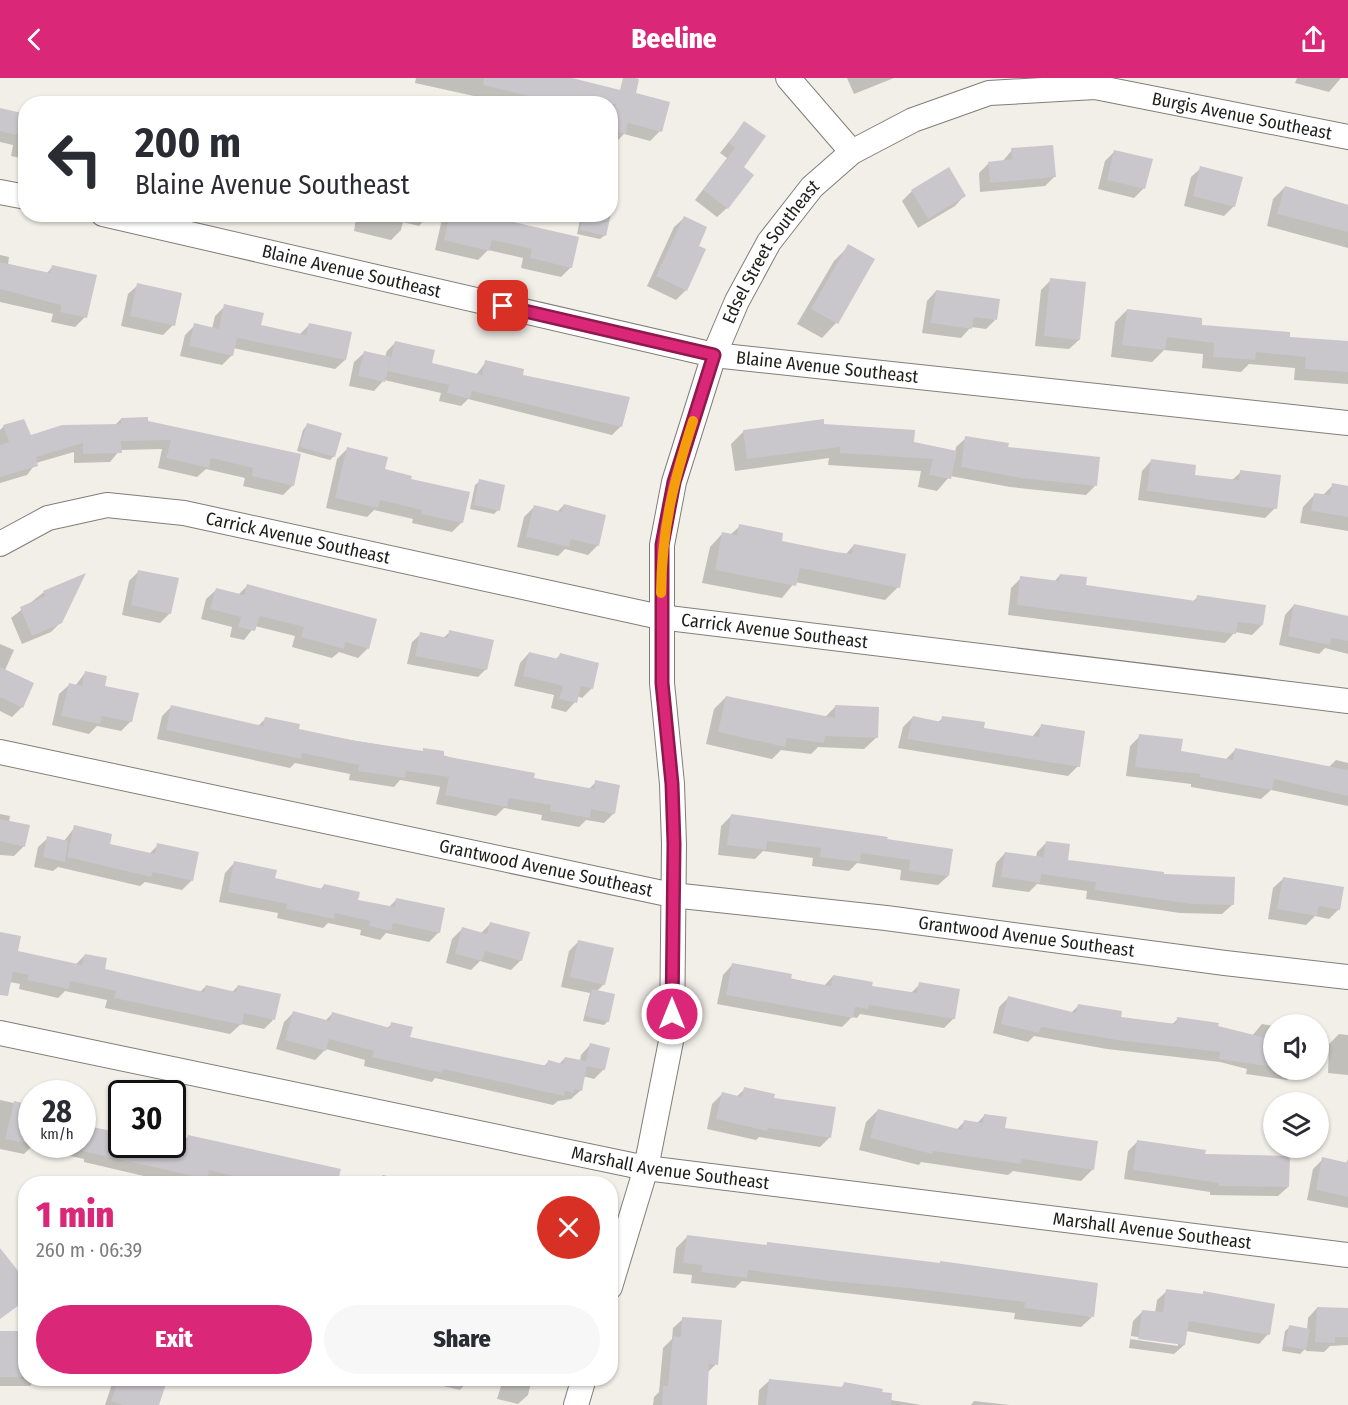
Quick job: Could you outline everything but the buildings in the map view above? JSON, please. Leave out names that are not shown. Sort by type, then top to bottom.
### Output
[{"type":"street","points":[[788,78],[852,152]]},
{"type":"street","name":"Burgis Avenue Southeast","points":[[852,152],[913,120],[989,93],[1095,87],[1348,137]]},
{"type":"street","name":"Edsel Street Southeast","points":[[618,1261],[646,1168],[672,1036],[672,784],[662,683],[660,617],[662,545],[674,482],[714,355],[737,301],[769,242],[812,187],[852,152]]},
{"type":"street","points":[[0,192],[18,195]]},
{"type":"street","name":"Blaine Avenue Southeast","points":[[138,222],[714,355],[1348,423]]},
{"type":"street","name":"Carrick Avenue Southeast","points":[[0,544],[48,518],[107,505],[184,513],[660,617],[1348,701]]},
{"type":"street","name":"Grantwood Avenue Southeast","points":[[0,752],[672,896],[886,918],[1225,963],[1348,976]]},
{"type":"street","name":"Marshall Avenue Southeast","points":[[0,1033],[646,1168],[1348,1255]]},
{"type":"street","points":[[576,1405],[582,1386]]},
{"type":"slow traffic","points":[[661,593],[662,545],[674,482],[693,421]]},
{"type":"route","points":[[503,306],[714,355],[674,482],[662,545],[660,617],[662,683],[672,784],[674,844],[672,1014]]}]
